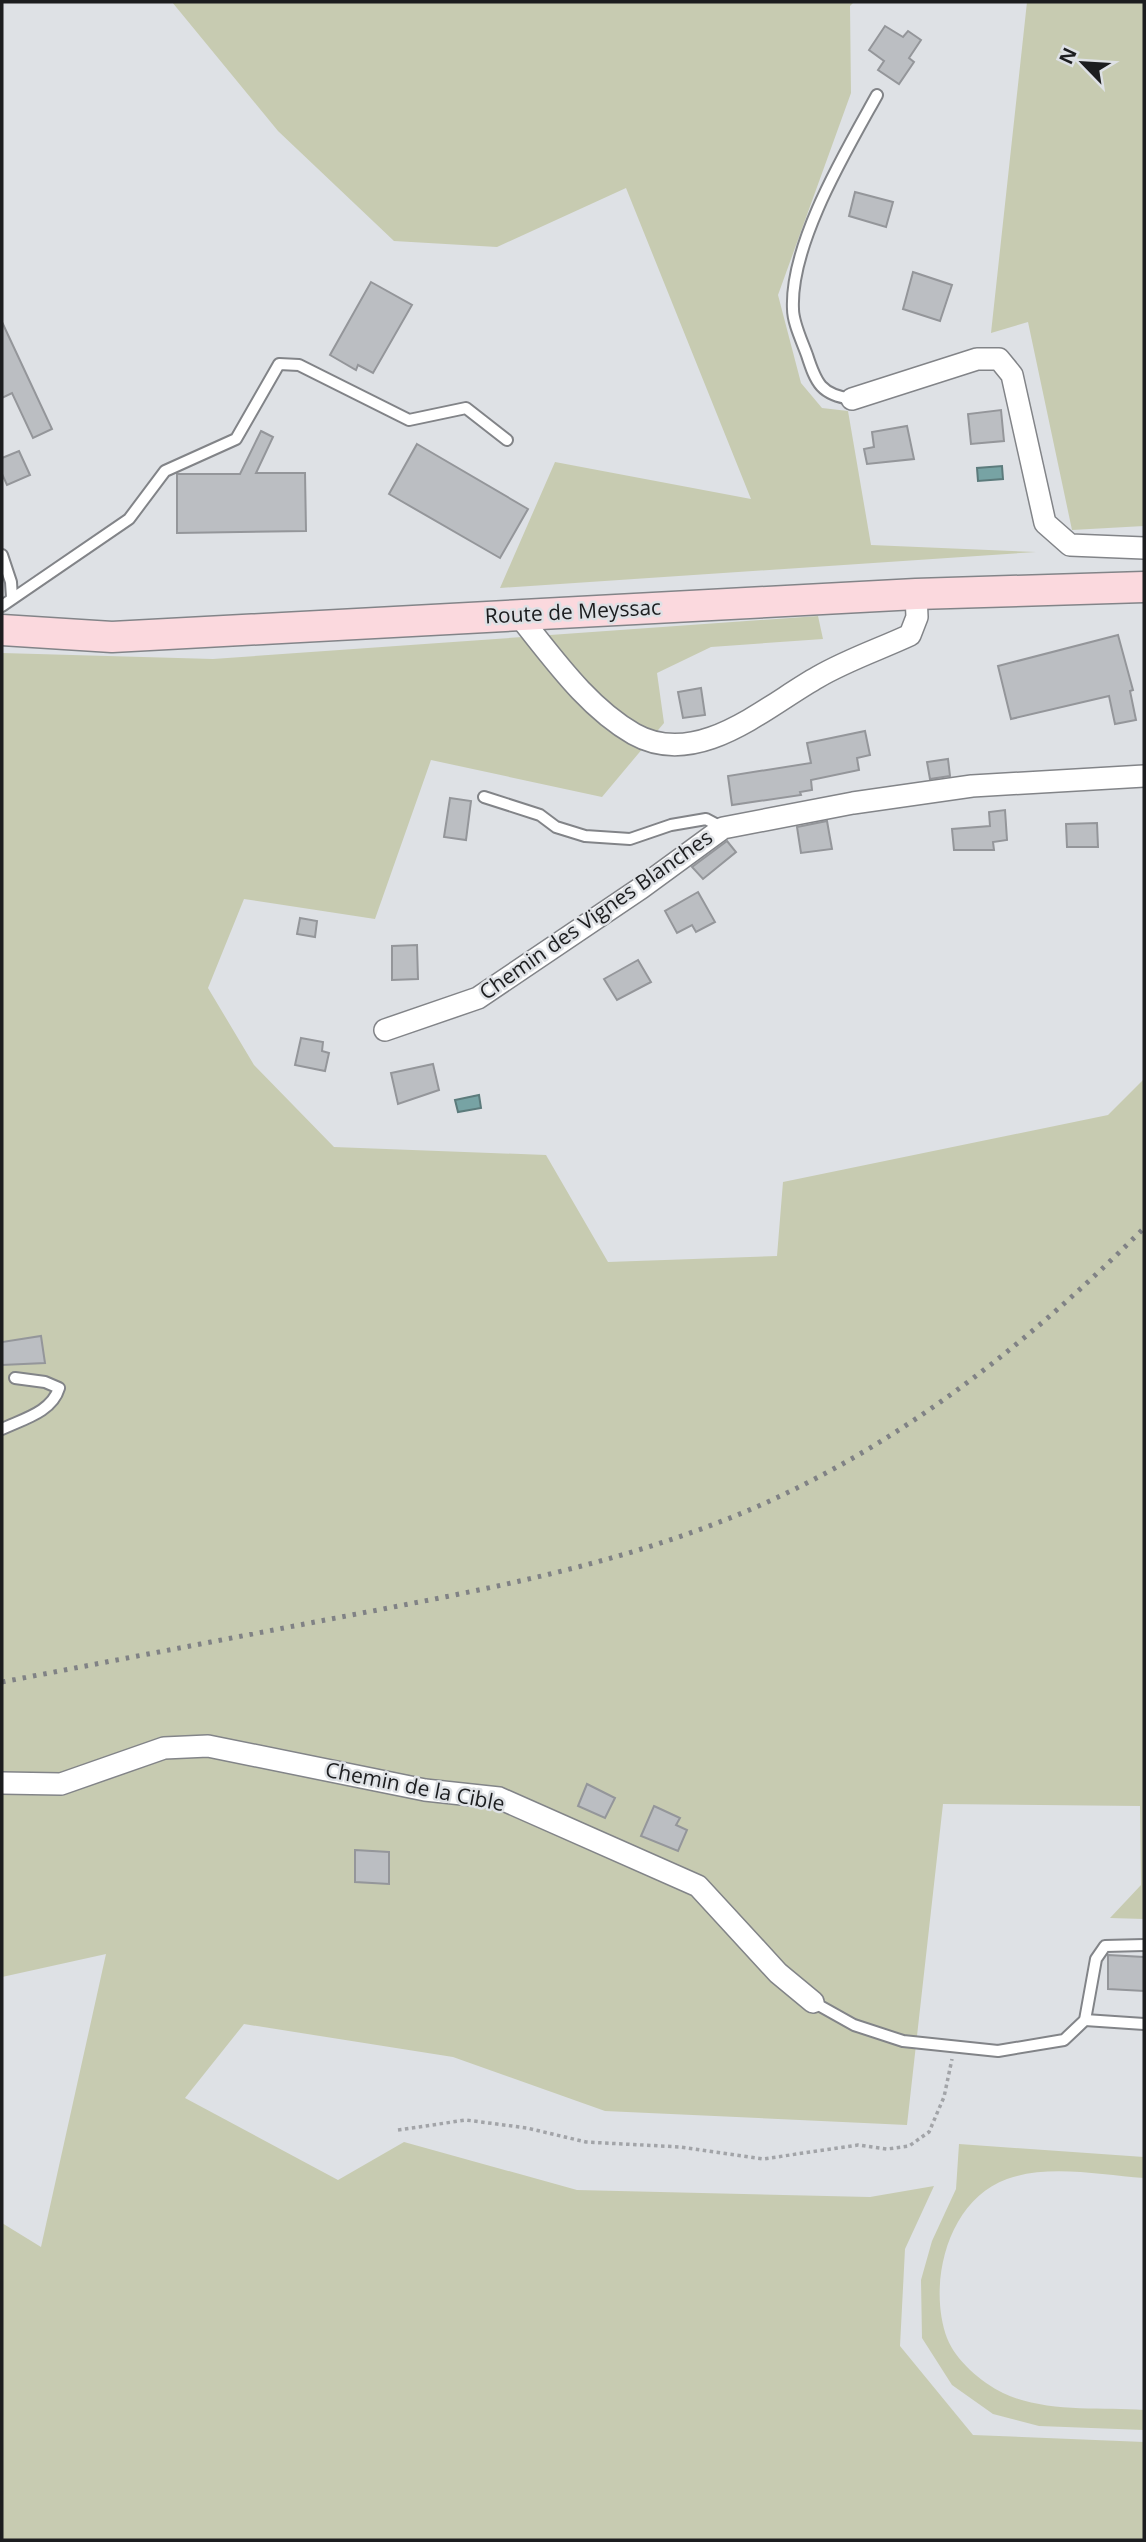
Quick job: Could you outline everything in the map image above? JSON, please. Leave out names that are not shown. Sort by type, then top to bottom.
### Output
[{"type":"main road","name":"Route de Meyssac","points":[[2,630],[112,637],[916,594],[1144,587]]},
{"type":"street","points":[[852,399],[977,359],[999,359],[1012,375],[1045,523],[1070,545],[1144,548]]},
{"type":"street","points":[[519,617],[598,708],[636,735],[677,745],[728,734],[819,676],[910,635],[917,617],[916,594]]},
{"type":"street","name":"Chemin des Vignes Blanches","points":[[385,1030],[478,998],[642,888],[723,828],[853,803],[972,786],[1144,776]]},
{"type":"street","name":"Chemin de la Cible","points":[[2,1783],[61,1784],[164,1748],[208,1746],[425,1790],[499,1798],[698,1886],[778,1973],[813,2002]]},
{"type":"lane","points":[[852,399],[832,397],[815,380],[793,310],[798,266],[832,178],[877,95]]},
{"type":"lane","points":[[2,606],[129,519],[166,471],[236,439],[279,364],[299,365],[409,420],[466,408],[507,440]]},
{"type":"lane","points":[[2,555],[11,582],[12,598]]},
{"type":"lane","points":[[484,797],[540,815],[556,827],[585,836],[630,839],[671,825],[706,819],[723,828]]},
{"type":"lane","points":[[2,1429],[44,1410],[56,1398],[58,1388],[45,1382],[15,1378]]},
{"type":"lane","points":[[813,2002],[854,2025],[903,2041],[998,2051],[1064,2040],[1084,2020],[1096,1959],[1105,1946],[1144,1945]]},
{"type":"lane","points":[[1084,2020],[1144,2024]]},
{"type":"path","points":[[398,2130],[466,2120],[527,2128],[586,2141],[680,2147],[763,2159],[858,2145],[887,2149],[909,2146],[929,2132],[944,2097],[954,2046]]},
{"type":"green space","points":[[172,2],[854,2],[850,6],[851,93],[778,295],[801,383],[822,408],[848,411],[871,545],[1036,552],[500,588],[555,462],[751,499],[626,188],[497,247],[394,241],[278,131]]},
{"type":"green space","points":[[1027,2],[1144,2],[1144,526],[1072,530],[1028,322],[991,333]]},
{"type":"green space","points":[[818,616],[823,639],[711,647],[657,673],[664,723],[602,797],[431,760],[375,919],[244,899],[208,988],[254,1065],[334,1147],[546,1155],[608,1262],[777,1256],[783,1182],[1108,1115],[1144,1079],[1144,1919],[1110,1918],[1141,1885],[1140,1806],[943,1804],[907,2125],[605,2111],[453,2057],[244,2024],[185,2098],[338,2180],[404,2142],[577,2190],[870,2197],[934,2186],[905,2249],[900,2346],[973,2435],[1144,2442],[1144,2540],[2,2540],[2,2223],[41,2247],[106,1954],[2,1977],[2,653],[213,659]]},
{"type":"green space","points":[[959,2144],[1144,2157],[1144,2178],[1040,2172],[1007,2179],[987,2190],[970,2205],[957,2224],[947,2246],[940,2293],[941,2316],[951,2347],[963,2363],[986,2383],[1003,2393],[1036,2404],[1144,2410],[1144,2430],[1039,2426],[993,2414],[952,2385],[922,2338],[921,2280],[932,2241],[956,2189]]},
{"type":"water","points":[[1002,466],[1003,479],[978,481],[977,468]]},
{"type":"water","points":[[479,1095],[481,1108],[458,1112],[455,1100]]},
{"type":"building","points":[[885,26],[903,37],[908,31],[921,40],[909,58],[914,62],[899,84],[878,70],[884,61],[869,50]]},
{"type":"building","points":[[855,192],[893,202],[886,227],[849,216]]},
{"type":"building","points":[[913,272],[952,285],[940,321],[903,309]]},
{"type":"building","points":[[371,282],[412,305],[373,373],[358,365],[356,370],[330,355]]},
{"type":"building","points":[[2,322],[52,429],[33,438],[12,393],[2,398]]},
{"type":"building","points":[[1001,410],[1004,441],[971,444],[968,414]]},
{"type":"building","points":[[907,426],[914,459],[867,464],[864,449],[874,447],[872,432]]},
{"type":"building","points":[[261,431],[273,437],[256,473],[305,473],[306,531],[177,533],[177,474],[240,474]]},
{"type":"building","points":[[417,444],[528,509],[500,558],[389,494]]},
{"type":"building","points":[[19,451],[30,475],[7,485],[2,474],[2,458]]},
{"type":"building","points":[[1118,635],[1133,690],[1130,691],[1136,720],[1115,724],[1109,696],[1011,719],[998,666]]},
{"type":"building","points":[[701,688],[705,715],[683,718],[678,692]]},
{"type":"building","points":[[865,731],[870,755],[857,758],[859,770],[811,780],[812,790],[800,792],[801,795],[732,805],[728,776],[811,763],[807,743]]},
{"type":"building","points":[[948,759],[950,776],[930,779],[927,762]]},
{"type":"building","points":[[450,798],[471,801],[466,840],[444,837]]},
{"type":"building","points":[[1005,810],[1007,840],[993,842],[994,850],[954,850],[952,829],[990,826],[989,812]]},
{"type":"building","points":[[827,821],[832,849],[801,853],[797,827]]},
{"type":"building","points":[[1097,823],[1098,847],[1067,847],[1066,824]]},
{"type":"building","points":[[727,841],[736,852],[703,879],[692,867]]},
{"type":"building","points":[[698,892],[715,922],[696,932],[692,925],[677,933],[665,911]]},
{"type":"building","points":[[300,918],[317,921],[315,937],[297,934]]},
{"type":"building","points":[[417,945],[418,979],[392,980],[392,946]]},
{"type":"building","points":[[638,960],[651,982],[617,1000],[604,979]]},
{"type":"building","points":[[301,1038],[323,1042],[322,1051],[329,1053],[325,1071],[295,1065]]},
{"type":"building","points":[[433,1064],[439,1090],[398,1104],[391,1073]]},
{"type":"building","points":[[41,1336],[45,1363],[2,1365],[2,1342]]},
{"type":"building","points":[[587,1784],[615,1798],[605,1818],[578,1806]]},
{"type":"building","points":[[654,1806],[680,1818],[676,1825],[687,1830],[678,1851],[641,1836]]},
{"type":"building","points":[[355,1850],[389,1852],[389,1884],[355,1882]]},
{"type":"building","points":[[1108,1955],[1144,1957],[1144,1991],[1108,1989]]},
{"type":"railway","points":[[2,1682],[515,1582],[616,1557],[715,1524],[816,1478],[918,1417],[1013,1347],[1058,1309],[1144,1228]]}]
